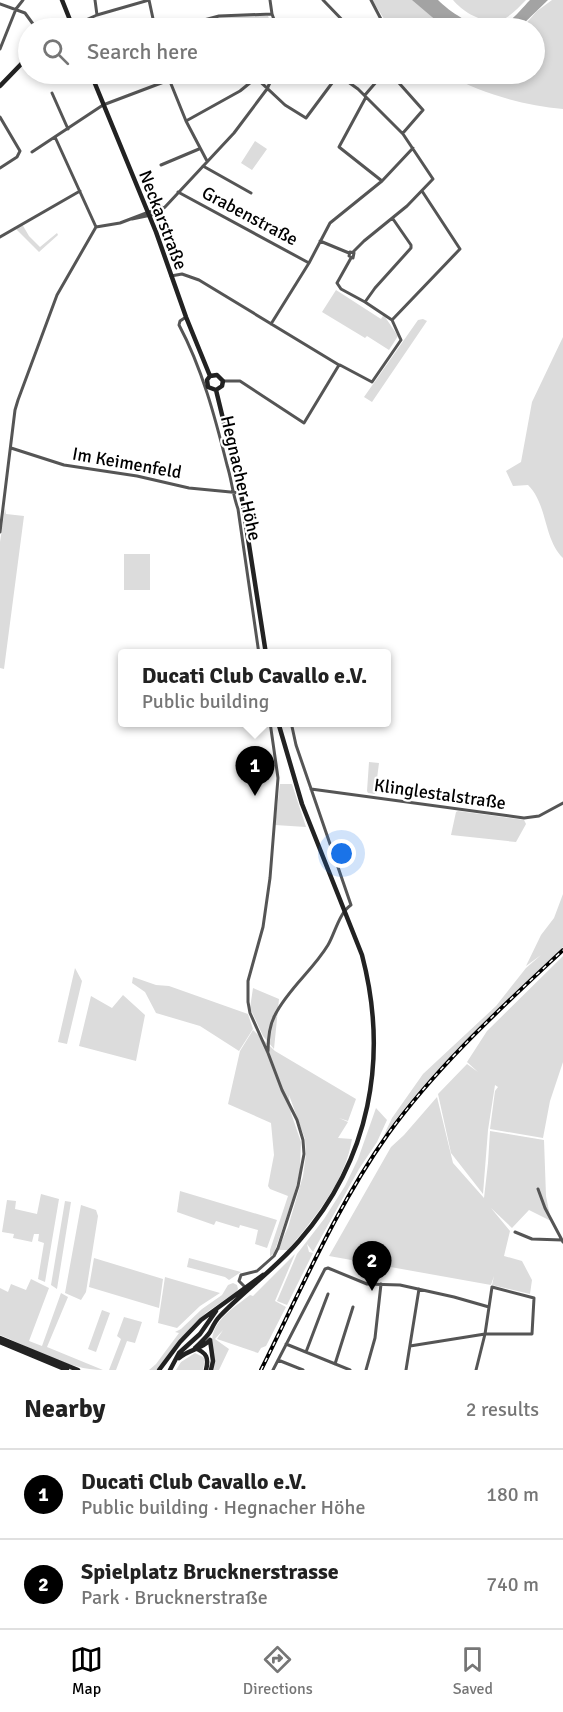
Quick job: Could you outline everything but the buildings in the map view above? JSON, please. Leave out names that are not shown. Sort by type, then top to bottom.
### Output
[{"type":"main road","points":[[62,0],[69,18]]},
{"type":"main road","points":[[0,86],[18,67]]},
{"type":"main road","name":"Neckarstraße","points":[[95,84],[210,376]]},
{"type":"main road","points":[[217,375],[223,381],[222,386],[216,390],[208,387],[207,380],[210,376],[217,375]]},
{"type":"main road","name":"Hegnacher Höhe","points":[[216,390],[241,492],[265,649]]},
{"type":"main road","points":[[195,1348],[211,1331],[220,1316],[298,1243],[331,1198],[346,1172],[357,1143],[368,1109],[373,1076],[375,1049],[372,1001],[362,956],[302,804],[279,727]]},
{"type":"main road","points":[[159,1370],[192,1329],[219,1307],[247,1289]]},
{"type":"main road","points":[[170,1370],[183,1348],[201,1334],[219,1307]]},
{"type":"main road","points":[[211,1331],[212,1370]]},
{"type":"main road","points":[[0,1340],[78,1370]]},
{"type":"main road","points":[[174,1363],[181,1356],[206,1345],[210,1340]]},
{"type":"main road","points":[[195,1348],[205,1353],[208,1359],[206,1370]]},
{"type":"main road","points":[[28,1351],[67,1370]]},
{"type":"street","points":[[0,49],[22,0]]},
{"type":"street","points":[[95,0],[97,15]]},
{"type":"street","points":[[92,18],[149,0],[153,18]]},
{"type":"street","points":[[270,0],[273,18]]},
{"type":"street","points":[[323,0],[340,18]]},
{"type":"street","points":[[371,0],[380,18]]},
{"type":"street","points":[[0,4],[16,9],[30,18]]},
{"type":"street","points":[[212,18],[272,14]]},
{"type":"street","points":[[32,153],[103,105],[158,84]]},
{"type":"street","points":[[171,84],[199,149],[207,161]]},
{"type":"street","points":[[186,121],[249,84]]},
{"type":"street","points":[[262,84],[285,105],[306,118],[331,84]]},
{"type":"street","points":[[96,227],[132,219],[165,207],[234,133],[269,84]]},
{"type":"street","points":[[351,84],[366,96],[403,134],[433,179],[393,219],[351,253]]},
{"type":"street","points":[[375,84],[366,96],[339,147],[382,181]]},
{"type":"street","points":[[400,84],[423,110],[403,134]]},
{"type":"street","points":[[52,93],[68,129]]},
{"type":"street","points":[[0,117],[20,151],[17,157],[0,168]]},
{"type":"street","points":[[55,137],[96,227]]},
{"type":"street","points":[[271,324],[309,263],[330,223],[382,181],[413,148]]},
{"type":"street","points":[[161,165],[199,149]]},
{"type":"street","points":[[203,166],[251,193]]},
{"type":"street","points":[[0,237],[80,191]]},
{"type":"street","points":[[392,321],[460,249],[422,191]]},
{"type":"street","name":"Grabenstraße","points":[[178,192],[309,263]]},
{"type":"street","points":[[365,302],[411,248],[393,219]]},
{"type":"street","points":[[0,532],[15,410],[57,295],[96,227]]},
{"type":"street","points":[[171,276],[189,275],[372,382],[401,340],[392,321],[341,289],[337,283],[354,256],[320,241]]},
{"type":"street","name":"Hegnacher Höhe","points":[[186,317],[179,324],[208,398],[238,509],[258,649]]},
{"type":"street","points":[[223,381],[240,381],[304,423],[339,364]]},
{"type":"street","name":"Im Keimenfeld","points":[[11,448],[64,465],[137,476],[189,488],[241,492]]},
{"type":"street","points":[[247,1289],[239,1281],[241,1275],[257,1271],[274,1256],[278,1248],[296,1195],[304,1154],[301,1131],[250,1013],[247,991],[250,971],[263,927],[270,878],[278,778],[271,727]]},
{"type":"street","points":[[268,1053],[269,1032],[273,1017],[327,947],[345,909],[351,905],[292,727]]},
{"type":"street","name":"Klinglestalstraße","points":[[311,789],[524,818],[540,816],[563,803]]},
{"type":"street","points":[[515,1232],[532,1239],[562,1241],[538,1189]]},
{"type":"street","points":[[273,1370],[327,1268],[362,1282],[419,1289],[489,1307]]},
{"type":"street","points":[[366,1370],[375,1338],[381,1284]]},
{"type":"street","points":[[410,1346],[485,1334],[532,1334],[534,1298],[492,1287],[485,1334],[476,1370]]},
{"type":"street","points":[[406,1370],[419,1289]]},
{"type":"street","points":[[306,1352],[328,1294]]},
{"type":"street","points":[[336,1370],[353,1306]]},
{"type":"street","points":[[285,1344],[350,1370]]},
{"type":"street","points":[[278,1360],[303,1370]]},
{"type":"shaded area","points":[[372,0],[418,0],[438,18],[384,18]]},
{"type":"shaded area","points":[[412,0],[438,0],[463,18],[433,18]]},
{"type":"shaded area","points":[[453,0],[526,0],[506,18],[480,18],[463,9]]},
{"type":"shaded area","points":[[530,0],[548,0],[529,18],[512,18]]},
{"type":"shaded area","points":[[552,0],[563,0],[563,109],[503,98],[467,84],[545,84],[545,18],[531,18]]},
{"type":"shaded area","points":[[220,16],[268,16],[269,18],[217,18]]},
{"type":"shaded area","points":[[255,141],[267,149],[252,170],[241,163]]},
{"type":"shaded area","points":[[22,224],[29,236],[40,247],[57,233],[58,235],[39,252],[15,228]]},
{"type":"shaded area","points":[[336,290],[381,319],[385,317],[398,336],[389,350],[322,312]]},
{"type":"shaded area","points":[[418,320],[427,321],[372,402],[364,397]]},
{"type":"shaded area","points":[[563,337],[563,558],[552,541],[534,493],[528,485],[513,486],[506,471],[521,462],[532,402]]},
{"type":"shaded area","points":[[5,508],[6,514],[24,516],[4,669],[0,668],[0,542]]},
{"type":"shaded area","points":[[124,554],[150,554],[150,590],[124,590]]},
{"type":"shaded area","points":[[369,762],[379,763],[375,794],[367,791]]},
{"type":"shaded area","points":[[280,784],[292,784],[306,827],[275,825]]},
{"type":"shaded area","points":[[458,811],[524,820],[526,824],[516,842],[451,835]]},
{"type":"shaded area","points":[[563,894],[563,947],[446,1062],[383,1137],[392,1118],[423,1074],[496,1006],[526,968],[541,955],[526,966],[541,935],[554,918]]},
{"type":"shaded area","points":[[563,956],[563,1062],[550,1101],[543,1138],[490,1129],[495,1091],[498,1087],[495,1085],[488,1130],[483,1194],[451,1153],[438,1094],[467,1064],[478,1072],[467,1062],[487,1031]]},
{"type":"shaded area","points":[[75,968],[82,981],[67,1044],[58,1042]]},
{"type":"shaded area","points":[[133,977],[156,985],[169,986],[248,1014],[253,1029],[239,1051],[200,1026],[156,1013],[145,992],[132,983]]},
{"type":"shaded area","points":[[253,988],[279,999],[274,1049],[263,1036],[250,1008]]},
{"type":"shaded area","points":[[123,995],[145,1015],[136,1061],[79,1046],[91,996],[112,1008]]},
{"type":"shaded area","points":[[253,1030],[275,1051],[356,1099],[348,1121],[339,1118],[348,1122],[338,1138],[352,1139],[343,1170],[336,1184],[318,1212],[288,1250],[278,1250],[288,1227],[303,1176],[306,1154],[305,1139],[289,1095],[291,1113],[301,1142],[300,1171],[274,1253],[270,1257],[270,1250],[288,1196],[268,1186],[274,1155],[271,1123],[228,1104],[240,1051]]},
{"type":"shaded area","points":[[437,1097],[453,1163],[484,1198],[490,1131],[544,1140],[546,1196],[551,1221],[529,1210],[512,1228],[491,1208],[510,1231],[504,1256],[522,1261],[532,1280],[530,1294],[492,1285],[494,1276],[491,1285],[329,1256],[391,1147]]},
{"type":"shaded area","points":[[376,1108],[387,1120],[377,1142],[359,1169],[313,1252],[307,1244],[309,1252],[313,1253],[287,1305],[277,1301],[297,1254],[324,1219],[345,1186],[358,1159]]},
{"type":"shaded area","points":[[180,1191],[277,1220],[267,1248],[255,1244],[258,1230],[240,1225],[239,1228],[216,1221],[214,1225],[177,1212]]},
{"type":"shaded area","points":[[41,1194],[59,1199],[45,1282],[38,1279],[44,1243],[38,1241],[39,1234],[34,1234],[32,1242],[13,1238],[14,1234],[2,1232],[7,1200],[16,1201],[15,1209],[37,1214]]},
{"type":"shaded area","points":[[65,1201],[71,1202],[57,1289],[51,1285]]},
{"type":"shaded area","points":[[81,1205],[96,1210],[98,1216],[86,1292],[81,1300],[65,1293]]},
{"type":"shaded area","points":[[295,1254],[275,1301],[286,1307],[266,1346],[258,1353],[217,1339],[223,1330],[215,1339],[229,1349],[219,1370],[214,1370],[212,1342],[213,1334],[220,1321],[231,1309],[250,1295],[253,1296]]},
{"type":"shaded area","points":[[94,1258],[163,1279],[159,1308],[89,1287]]},
{"type":"shaded area","points":[[189,1258],[241,1272],[229,1280],[187,1267]]},
{"type":"shaded area","points":[[165,1277],[220,1293],[200,1306],[177,1328],[158,1323]]},
{"type":"shaded area","points":[[31,1279],[49,1288],[29,1341],[42,1346],[61,1293],[68,1297],[47,1347],[103,1370],[63,1362],[0,1335],[0,1288],[8,1292],[11,1284],[26,1290]]},
{"type":"shaded area","points":[[233,1283],[237,1285],[236,1292],[207,1312],[192,1326],[156,1370],[149,1370],[179,1333],[175,1332],[222,1295],[228,1285]]},
{"type":"shaded area","points":[[102,1310],[110,1313],[96,1352],[88,1349]]},
{"type":"shaded area","points":[[124,1317],[142,1322],[135,1343],[127,1341],[116,1370],[109,1370],[121,1339],[117,1336]]},
{"type":"shaded area","points":[[195,1353],[205,1358],[203,1370],[176,1370],[181,1362]]},
{"type":"railway","points":[[261,1370],[352,1190],[388,1134],[449,1061],[563,950]]},
{"type":"place","name":"Ducati Club Cavallo e.V.","points":[[255,796]]},
{"type":"place","name":"Spielplatz Brucknerstrasse","points":[[372,1291]]}]
